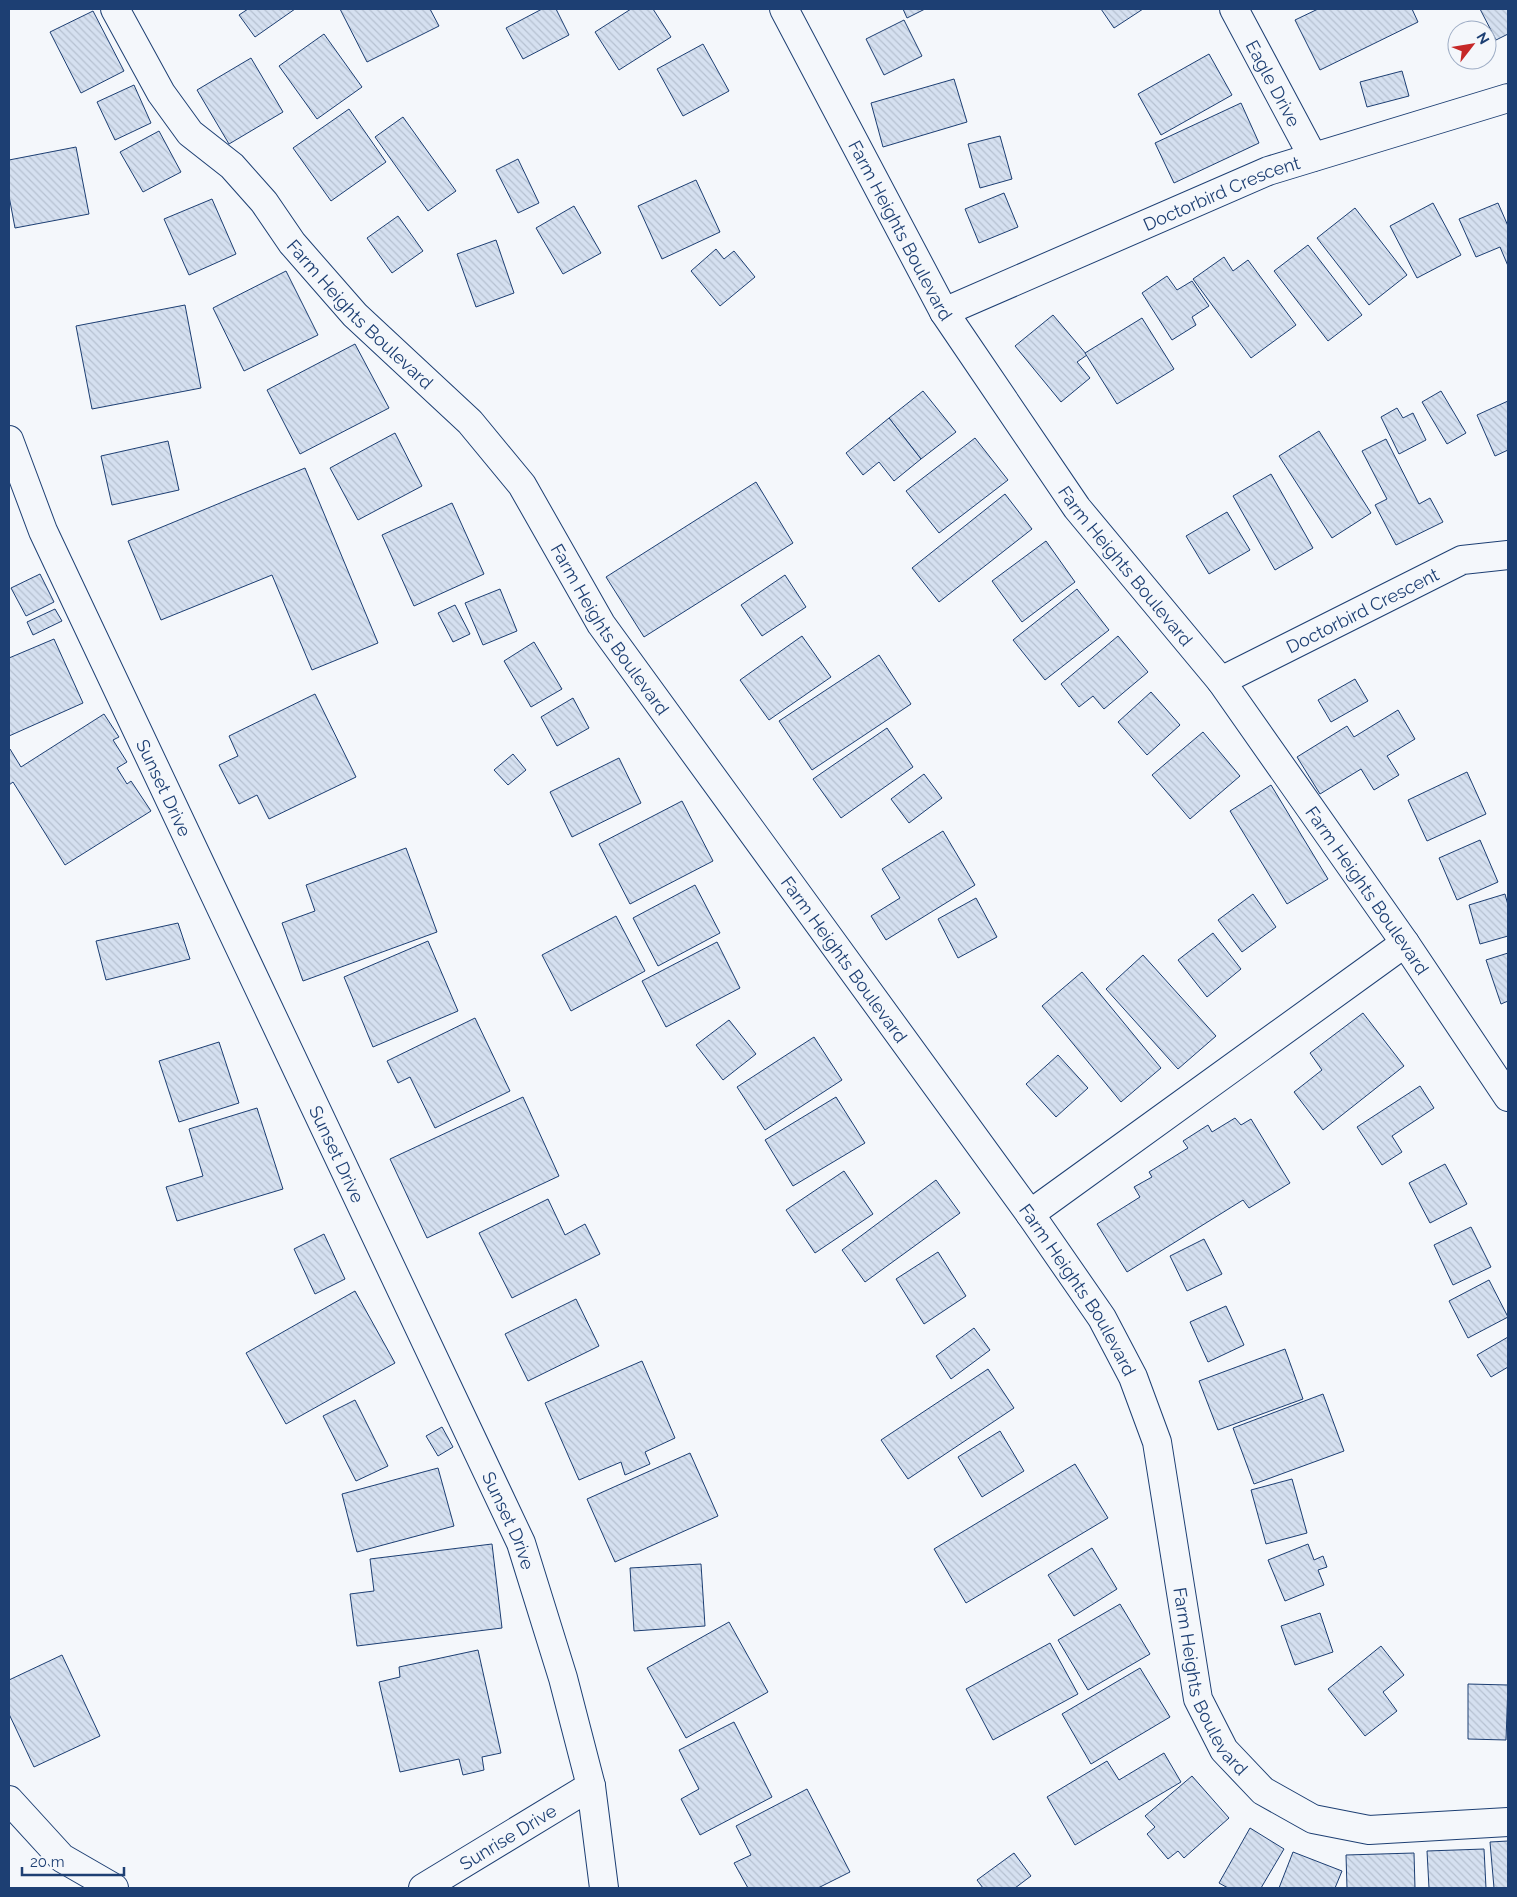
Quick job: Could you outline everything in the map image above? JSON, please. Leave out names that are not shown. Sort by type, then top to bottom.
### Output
[{"type":"street","name":"Farm Heights Boulevard","points":[[115,9],[160,93],[190,133],[232,166],[264,202],[292,243],[355,315],[470,422],[522,485],[601,624],[1030,1214],[1102,1318],[1133,1377],[1157,1442],[1198,1699],[1224,1750],[1263,1791],[1313,1819],[1370,1830],[1508,1822]]},
{"type":"street","name":"Farm Heights Boulevard","points":[[784,9],[944,312],[1077,508],[1221,681],[1405,943],[1508,1097]]},
{"type":"street","name":"Eagle Drive","points":[[1234,9],[1313,157]]},
{"type":"street","name":"Doctorbird Crescent","points":[[944,312],[1268,171],[1508,98]]},
{"type":"street","name":"Sunset Drive","points":[[9,440],[43,531],[521,1543],[563,1678],[591,1786],[604,1888]]},
{"type":"street","name":"Doctorbird Crescent","points":[[1221,681],[1462,560],[1508,555]]},
{"type":"street","points":[[1030,1214],[1405,943]]},
{"type":"street","name":"Sunrise Drive","points":[[423,1888],[591,1786]]},
{"type":"street","points":[[9,1800],[62,1858],[114,1888]]},
{"type":"building","points":[[248,9],[295,9],[255,37],[239,15]]},
{"type":"building","points":[[340,9],[430,9],[439,26],[367,62]]},
{"type":"building","points":[[542,9],[556,9],[569,35],[523,59],[506,28]]},
{"type":"building","points":[[631,9],[653,9],[671,37],[619,70],[595,32]]},
{"type":"building","points":[[903,9],[925,9],[907,18]]},
{"type":"building","points":[[1101,9],[1143,9],[1114,28]]},
{"type":"building","points":[[1318,9],[1412,9],[1418,22],[1320,70],[1295,20]]},
{"type":"building","points":[[1480,9],[1508,9],[1508,34],[1497,40],[1497,20],[1486,20]]},
{"type":"building","points":[[93,11],[124,71],[81,93],[50,32]]},
{"type":"building","points":[[904,20],[922,56],[884,75],[866,39]]},
{"type":"building","points":[[324,34],[362,87],[317,119],[279,66]]},
{"type":"building","points":[[703,44],[729,91],[683,116],[657,69]]},
{"type":"building","points":[[1209,54],[1232,95],[1161,135],[1138,94]]},
{"type":"building","points":[[251,58],[283,112],[229,144],[197,90]]},
{"type":"building","points":[[1402,71],[1409,96],[1367,107],[1360,82]]},
{"type":"building","points":[[954,79],[967,122],[883,147],[871,103]]},
{"type":"building","points":[[134,85],[151,123],[115,140],[97,102]]},
{"type":"building","points":[[1241,103],[1259,143],[1174,183],[1155,143]]},
{"type":"building","points":[[349,109],[386,162],[331,201],[293,148]]},
{"type":"building","points":[[403,117],[456,191],[428,211],[375,137]]},
{"type":"building","points":[[159,131],[181,172],[143,192],[120,152]]},
{"type":"building","points":[[1000,136],[1012,179],[980,188],[968,144]]},
{"type":"building","points":[[76,147],[89,214],[15,228],[9,196],[9,160]]},
{"type":"building","points":[[518,159],[539,203],[518,213],[496,170]]},
{"type":"building","points":[[696,180],[720,232],[662,259],[638,206]]},
{"type":"building","points":[[1004,193],[1018,227],[979,243],[965,209]]},
{"type":"building","points":[[212,199],[236,254],[189,275],[164,219]]},
{"type":"building","points":[[1433,203],[1461,255],[1417,278],[1390,226]]},
{"type":"building","points":[[1498,203],[1508,226],[1508,266],[1500,247],[1476,257],[1459,219]]},
{"type":"building","points":[[574,206],[601,253],[563,274],[536,228]]},
{"type":"building","points":[[1355,208],[1407,275],[1369,305],[1317,238]]},
{"type":"building","points":[[398,216],[423,251],[392,273],[367,238]]},
{"type":"building","points":[[496,240],[514,293],[476,307],[457,254]]},
{"type":"building","points":[[1308,245],[1362,315],[1328,341],[1274,271]]},
{"type":"building","points":[[716,249],[724,259],[734,251],[755,277],[720,306],[691,271]]},
{"type":"building","points":[[1224,257],[1233,271],[1248,260],[1296,325],[1251,358],[1193,279]]},
{"type":"building","points":[[286,271],[318,335],[244,371],[213,308]]},
{"type":"building","points":[[1167,276],[1177,290],[1192,281],[1209,306],[1192,317],[1196,325],[1172,340],[1142,293]]},
{"type":"building","points":[[185,305],[201,388],[92,409],[76,326]]},
{"type":"building","points":[[1053,315],[1087,355],[1077,362],[1090,378],[1061,402],[1015,346]]},
{"type":"building","points":[[1142,318],[1174,369],[1117,404],[1085,353]]},
{"type":"building","points":[[355,344],[389,408],[300,454],[267,390]]},
{"type":"building","points":[[923,391],[956,432],[921,459],[889,418]]},
{"type":"building","points":[[1441,391],[1466,433],[1447,444],[1422,402]]},
{"type":"building","points":[[1508,401],[1508,450],[1495,456],[1477,415]]},
{"type":"building","points":[[1397,408],[1403,418],[1413,413],[1426,440],[1399,454],[1381,417]]},
{"type":"building","points":[[889,418],[921,459],[894,481],[879,462],[863,475],[846,453]]},
{"type":"building","points":[[1319,431],[1371,513],[1332,538],[1279,456]]},
{"type":"building","points":[[395,433],[422,486],[358,520],[330,468]]},
{"type":"building","points":[[975,438],[1008,480],[939,533],[906,491]]},
{"type":"building","points":[[1386,439],[1419,504],[1430,498],[1443,522],[1396,545],[1375,505],[1387,499],[1362,451]]},
{"type":"building","points":[[168,441],[179,490],[112,505],[101,456]]},
{"type":"building","points":[[305,468],[378,643],[312,670],[272,575],[161,620],[128,541]]},
{"type":"building","points":[[1271,474],[1313,548],[1275,570],[1233,496]]},
{"type":"building","points":[[756,482],[793,543],[644,637],[606,577]]},
{"type":"building","points":[[1005,494],[1032,529],[939,602],[912,568]]},
{"type":"building","points":[[452,503],[484,574],[414,606],[382,535]]},
{"type":"building","points":[[1227,512],[1250,550],[1209,574],[1186,536]]},
{"type":"building","points":[[1046,541],[1075,582],[1022,622],[992,581]]},
{"type":"building","points":[[40,574],[54,602],[26,616],[11,588]]},
{"type":"building","points":[[785,575],[806,607],[762,636],[741,605]]},
{"type":"building","points":[[500,589],[517,631],[483,645],[465,603]]},
{"type":"building","points":[[1077,589],[1109,630],[1045,680],[1013,640]]},
{"type":"building","points":[[455,605],[470,634],[453,642],[438,613]]},
{"type":"building","points":[[55,609],[62,621],[33,635],[27,622]]},
{"type":"building","points":[[802,636],[831,677],[769,720],[740,680]]},
{"type":"building","points":[[1118,636],[1148,672],[1104,709],[1093,696],[1079,707],[1061,684]]},
{"type":"building","points":[[54,639],[83,703],[9,736],[9,658]]},
{"type":"building","points":[[534,642],[562,689],[531,707],[504,661]]},
{"type":"building","points":[[879,655],[911,704],[812,770],[779,721]]},
{"type":"building","points":[[1355,679],[1368,701],[1331,722],[1318,700]]},
{"type":"building","points":[[1151,692],[1180,725],[1147,755],[1118,722]]},
{"type":"building","points":[[315,694],[356,777],[269,819],[257,795],[239,804],[219,765],[238,756],[229,736]]},
{"type":"building","points":[[573,698],[589,728],[557,746],[541,717]]},
{"type":"building","points":[[1398,710],[1415,739],[1387,756],[1399,775],[1374,790],[1361,769],[1320,794],[1297,757],[1347,726],[1354,737]]},
{"type":"building","points":[[104,714],[119,737],[113,740],[127,762],[117,768],[127,784],[131,781],[151,811],[65,865],[13,782],[9,785],[9,750],[21,767]]},
{"type":"building","points":[[887,728],[913,767],[841,818],[813,779]]},
{"type":"building","points":[[1203,732],[1240,776],[1190,819],[1152,775]]},
{"type":"building","points":[[513,754],[526,770],[508,785],[494,770]]},
{"type":"building","points":[[619,758],[641,803],[572,837],[550,792]]},
{"type":"building","points":[[1467,772],[1486,814],[1427,841],[1408,800]]},
{"type":"building","points":[[924,774],[942,798],[909,823],[891,799]]},
{"type":"building","points":[[1271,785],[1328,879],[1287,904],[1230,811]]},
{"type":"building","points":[[682,801],[713,861],[630,904],[599,844]]},
{"type":"building","points":[[943,831],[975,885],[886,940],[871,916],[900,898],[882,869]]},
{"type":"building","points":[[1480,840],[1498,882],[1457,900],[1439,858]]},
{"type":"building","points":[[406,848],[437,932],[303,981],[282,923],[315,911],[306,885]]},
{"type":"building","points":[[695,885],[720,933],[658,966],[633,918]]},
{"type":"building","points":[[1253,894],[1276,927],[1242,952],[1218,920]]},
{"type":"building","points":[[1505,894],[1508,905],[1508,936],[1480,944],[1469,905]]},
{"type":"building","points":[[976,898],[997,937],[958,958],[938,919]]},
{"type":"building","points":[[616,916],[645,971],[571,1011],[542,955]]},
{"type":"building","points":[[178,923],[190,959],[106,980],[96,941]]},
{"type":"building","points":[[1213,933],[1241,969],[1207,997],[1178,960]]},
{"type":"building","points":[[428,941],[458,1011],[373,1047],[344,977]]},
{"type":"building","points":[[717,942],[740,988],[666,1027],[642,981]]},
{"type":"building","points":[[1508,953],[1508,1001],[1501,1004],[1486,960]]},
{"type":"building","points":[[1143,955],[1216,1036],[1178,1069],[1106,989]]},
{"type":"building","points":[[1082,972],[1161,1068],[1121,1102],[1042,1006]]},
{"type":"building","points":[[1363,1013],[1404,1066],[1323,1130],[1294,1092],[1322,1070],[1310,1053]]},
{"type":"building","points":[[475,1018],[510,1091],[435,1128],[410,1077],[398,1083],[387,1061]]},
{"type":"building","points":[[729,1020],[756,1054],[723,1080],[696,1045]]},
{"type":"building","points":[[814,1037],[842,1080],[765,1130],[737,1087]]},
{"type":"building","points":[[219,1042],[239,1103],[179,1122],[159,1061]]},
{"type":"building","points":[[1058,1055],[1088,1088],[1056,1117],[1026,1084]]},
{"type":"building","points":[[1420,1086],[1434,1108],[1392,1136],[1402,1152],[1382,1165],[1357,1127]]},
{"type":"building","points":[[523,1097],[559,1176],[427,1238],[390,1159]]},
{"type":"building","points":[[836,1097],[865,1143],[793,1186],[765,1140]]},
{"type":"building","points":[[257,1108],[283,1189],[177,1221],[166,1187],[203,1176],[189,1129]]},
{"type":"building","points":[[1235,1118],[1241,1125],[1251,1119],[1290,1183],[1249,1208],[1243,1200],[1127,1272],[1097,1224],[1140,1197],[1134,1187],[1152,1177],[1149,1172],[1188,1148],[1183,1141],[1208,1125],[1212,1132]]},
{"type":"building","points":[[1445,1164],[1467,1204],[1430,1223],[1409,1183]]},
{"type":"building","points":[[844,1171],[873,1214],[815,1253],[786,1210]]},
{"type":"building","points":[[936,1180],[960,1213],[865,1282],[842,1250]]},
{"type":"building","points":[[548,1199],[565,1235],[585,1224],[600,1254],[512,1298],[479,1233]]},
{"type":"building","points":[[1471,1227],[1491,1267],[1453,1285],[1434,1245]]},
{"type":"building","points":[[324,1234],[345,1279],[315,1294],[294,1249]]},
{"type":"building","points":[[1204,1239],[1222,1274],[1187,1291],[1170,1256]]},
{"type":"building","points":[[938,1252],[966,1296],[924,1324],[896,1279]]},
{"type":"building","points":[[1489,1280],[1508,1317],[1468,1338],[1449,1301]]},
{"type":"building","points":[[355,1291],[395,1363],[286,1424],[246,1353]]},
{"type":"building","points":[[576,1299],[599,1346],[528,1381],[505,1334]]},
{"type":"building","points":[[1226,1306],[1244,1345],[1208,1362],[1190,1322]]},
{"type":"building","points":[[974,1328],[990,1350],[951,1379],[936,1356]]},
{"type":"building","points":[[1508,1337],[1508,1367],[1491,1377],[1477,1355]]},
{"type":"building","points":[[1285,1349],[1303,1399],[1218,1430],[1199,1381]]},
{"type":"building","points":[[642,1361],[675,1438],[645,1452],[650,1464],[625,1475],[621,1462],[579,1480],[545,1403]]},
{"type":"building","points":[[988,1369],[1014,1408],[908,1479],[881,1440]]},
{"type":"building","points":[[1323,1394],[1344,1451],[1254,1484],[1233,1428]]},
{"type":"building","points":[[355,1400],[388,1466],[356,1481],[323,1416]]},
{"type":"building","points":[[442,1427],[453,1447],[438,1456],[426,1436]]},
{"type":"building","points":[[1000,1431],[1024,1471],[982,1497],[958,1457]]},
{"type":"building","points":[[690,1453],[718,1516],[615,1562],[587,1499]]},
{"type":"building","points":[[1075,1464],[1108,1518],[966,1603],[934,1549]]},
{"type":"building","points":[[438,1468],[454,1526],[357,1552],[342,1494]]},
{"type":"building","points":[[1292,1479],[1307,1533],[1266,1544],[1251,1490]]},
{"type":"building","points":[[492,1544],[502,1628],[357,1646],[350,1594],[374,1591],[370,1559]]},
{"type":"building","points":[[1308,1544],[1314,1560],[1323,1556],[1327,1567],[1318,1570],[1324,1585],[1285,1601],[1268,1560]]},
{"type":"building","points":[[1092,1548],[1117,1589],[1074,1616],[1048,1575]]},
{"type":"building","points":[[701,1564],[705,1626],[634,1631],[630,1568]]},
{"type":"building","points":[[1120,1604],[1150,1654],[1088,1690],[1058,1640]]},
{"type":"building","points":[[1320,1613],[1333,1652],[1295,1665],[1281,1626]]},
{"type":"building","points":[[729,1622],[768,1692],[686,1738],[647,1668]]},
{"type":"building","points":[[1050,1643],[1078,1694],[993,1740],[966,1689]]},
{"type":"building","points":[[1381,1646],[1404,1675],[1383,1692],[1397,1711],[1365,1736],[1328,1689]]},
{"type":"building","points":[[478,1650],[501,1753],[482,1757],[484,1770],[463,1775],[459,1759],[400,1772],[379,1682],[400,1677],[399,1667]]},
{"type":"building","points":[[62,1655],[100,1736],[34,1767],[9,1714],[9,1680]]},
{"type":"building","points":[[1140,1668],[1170,1717],[1091,1764],[1062,1714]]},
{"type":"building","points":[[1468,1684],[1508,1685],[1506,1740],[1468,1739]]},
{"type":"building","points":[[734,1722],[772,1797],[700,1835],[681,1799],[699,1789],[679,1750]]},
{"type":"building","points":[[1164,1753],[1181,1782],[1075,1845],[1047,1797],[1107,1761],[1119,1780]]},
{"type":"building","points":[[1192,1776],[1229,1818],[1184,1858],[1178,1851],[1168,1859],[1147,1834],[1155,1827],[1145,1816]]},
{"type":"building","points":[[807,1789],[850,1872],[818,1888],[748,1888],[734,1863],[751,1855],[736,1826]]},
{"type":"building","points":[[1250,1828],[1284,1849],[1261,1888],[1228,1888],[1219,1883]]},
{"type":"building","points":[[1508,1841],[1508,1888],[1494,1888],[1490,1842]]},
{"type":"building","points":[[1484,1849],[1486,1888],[1429,1888],[1427,1851]]},
{"type":"building","points":[[1293,1852],[1342,1871],[1335,1888],[1279,1888]]},
{"type":"building","points":[[1014,1853],[1031,1876],[1015,1888],[983,1888],[977,1880]]},
{"type":"building","points":[[1414,1853],[1415,1888],[1347,1888],[1346,1855]]}]
